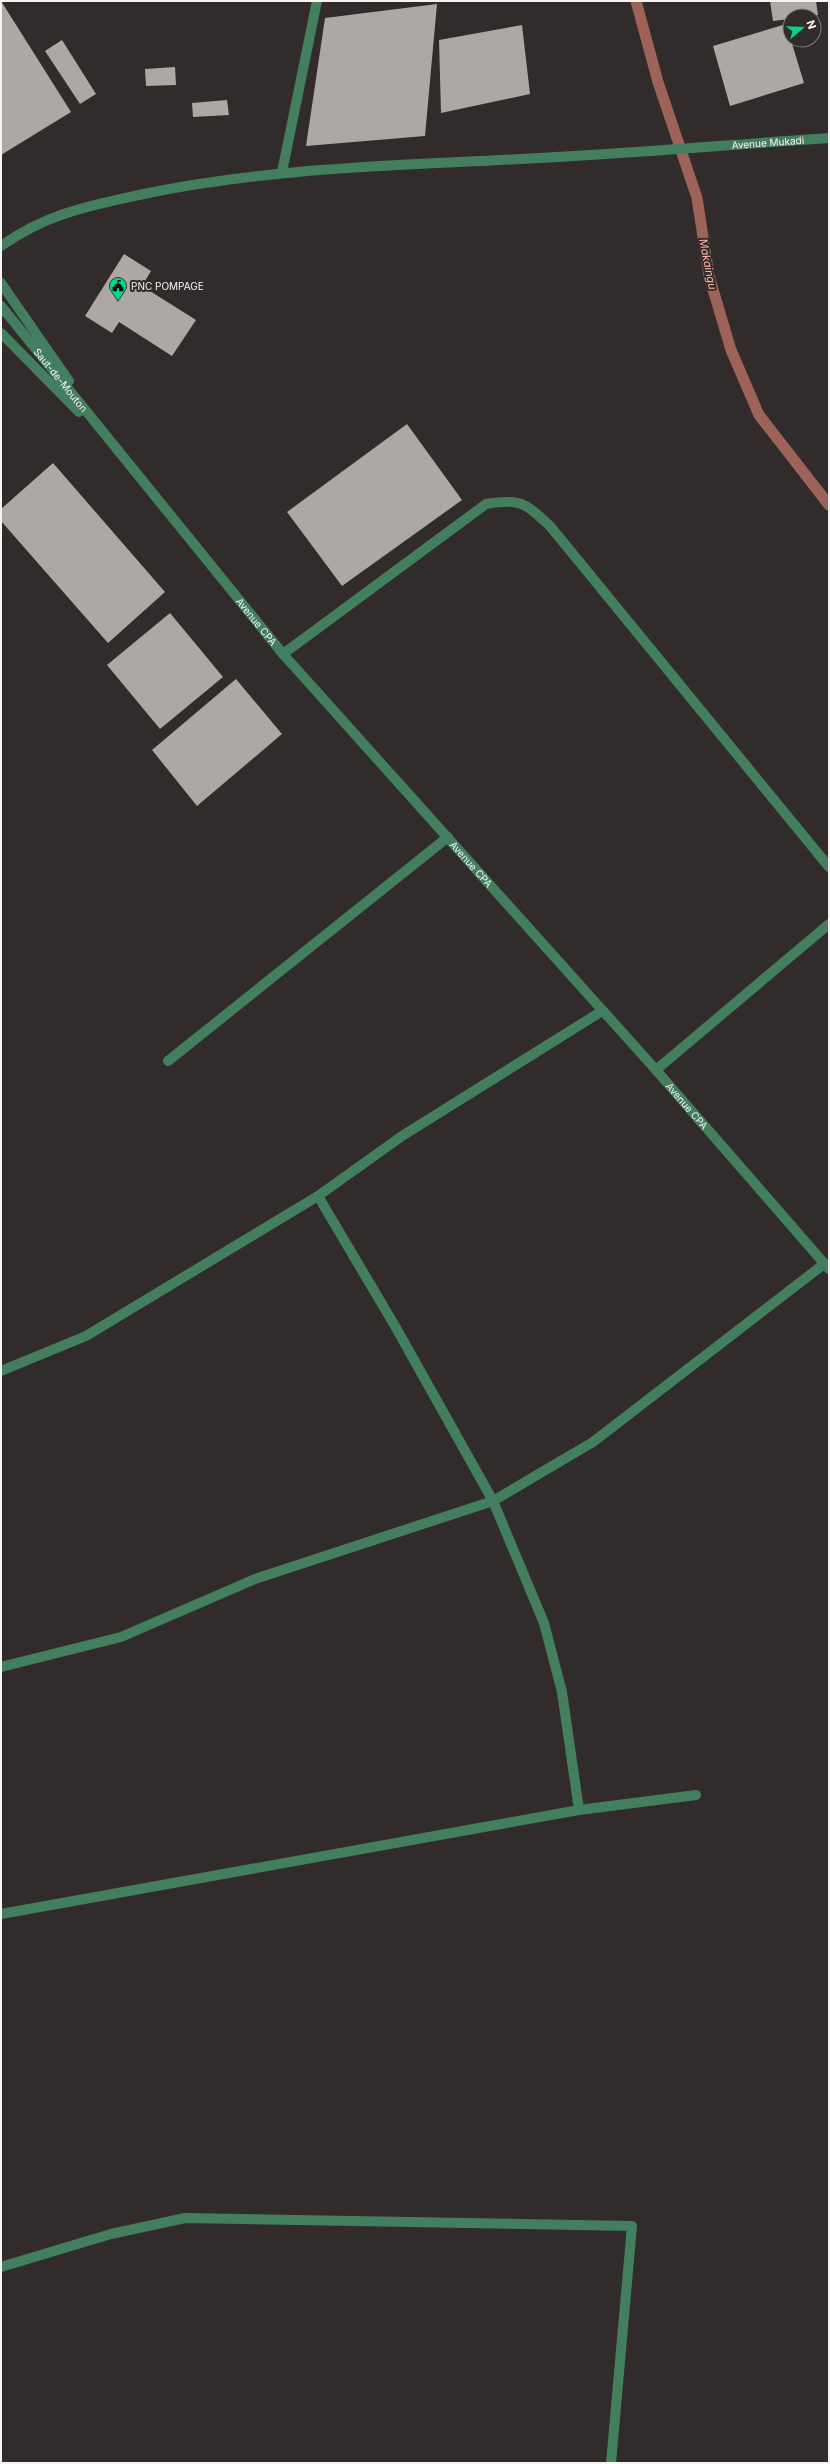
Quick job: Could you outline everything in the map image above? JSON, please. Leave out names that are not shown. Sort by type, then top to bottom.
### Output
[{"type":"street","points":[[282,172],[317,1]]},
{"type":"street","name":"Avenue Mukadi","points":[[1,246],[43,221],[93,204],[177,186],[282,172],[829,138]]},
{"type":"street","points":[[1,283],[120,454]]},
{"type":"street","name":"Saut-de-Mouton","points":[[1,306],[120,454]]},
{"type":"street","points":[[1,332],[120,454]]},
{"type":"street","name":"Avenue CPA","points":[[120,454],[283,654],[656,1070],[827,1266]]},
{"type":"street","points":[[283,654],[486,504],[507,500],[528,505],[550,526],[829,867]]},
{"type":"street","points":[[168,1060],[448,838]]},
{"type":"street","points":[[656,1070],[829,924]]},
{"type":"street","points":[[1,1371],[86,1336],[318,1196],[402,1136],[602,1011]]},
{"type":"street","points":[[318,1196],[395,1326],[492,1501],[544,1622],[562,1692],[579,1810]]},
{"type":"street","points":[[1,1667],[121,1637],[255,1579],[492,1501],[593,1442],[827,1266]]},
{"type":"street","points":[[1,1914],[579,1810],[696,1795]]},
{"type":"street","points":[[1,2267],[111,2234],[185,2218],[632,2226],[611,2463]]},
{"type":"building","points":[[1,1],[71,112],[1,155]]},
{"type":"building","points":[[770,1],[816,1],[817,8],[782,8],[782,20],[773,21]]},
{"type":"building","points":[[437,4],[425,136],[306,146],[325,18]]},
{"type":"building","points":[[522,25],[530,94],[441,113],[439,40]]},
{"type":"building","points":[[782,25],[782,48],[793,48],[804,83],[730,106],[713,46]]},
{"type":"building","points":[[62,40],[96,94],[80,104],[45,51]]},
{"type":"building","points":[[175,67],[176,85],[146,86],[145,69]]},
{"type":"building","points":[[227,100],[229,115],[193,117],[192,103]]},
{"type":"building","points":[[124,254],[151,271],[142,286],[196,320],[172,356],[119,322],[112,333],[85,316]]},
{"type":"building","points":[[407,424],[462,500],[342,586],[287,512]]},
{"type":"building","points":[[53,463],[165,592],[108,643],[1,521],[1,509]]},
{"type":"building","points":[[170,613],[223,677],[160,729],[107,665]]},
{"type":"building","points":[[236,679],[282,734],[197,806],[152,750]]},
{"type":"waterway","name":"Makaingu","points":[[636,1],[658,82],[697,198],[709,276],[731,350],[759,415],[829,505]]},
{"type":"place","name":"PNC POMPAGE","points":[[118,301]]}]
